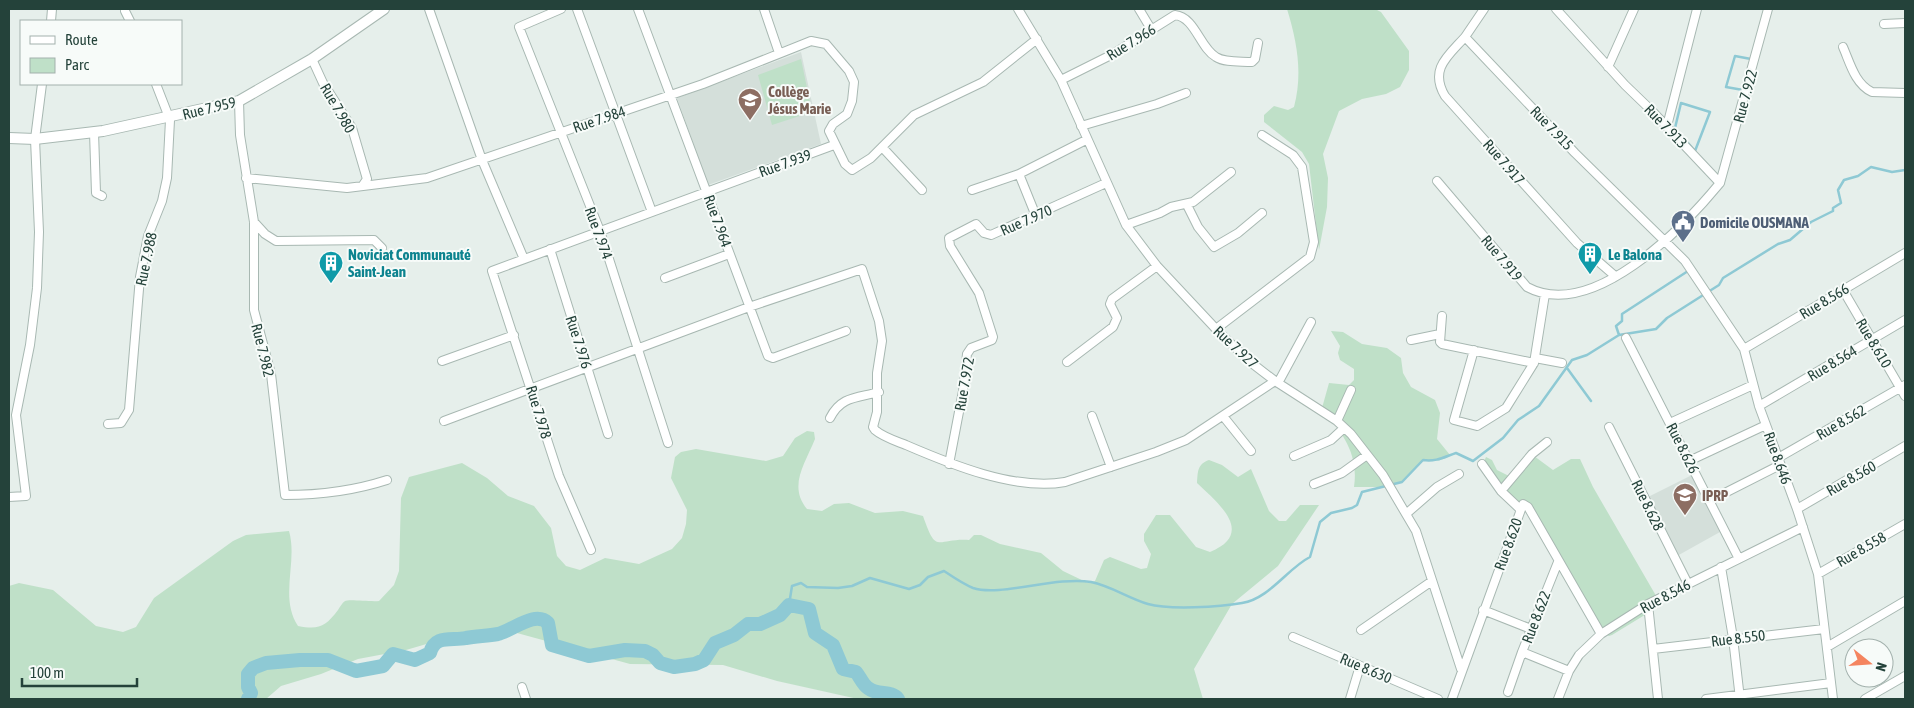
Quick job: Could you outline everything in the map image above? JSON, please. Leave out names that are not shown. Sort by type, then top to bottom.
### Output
[{"type":"street","points":[[428,9],[482,160],[524,259]]},
{"type":"street","name":"Rue 7.974","points":[[561,9],[520,27],[600,231],[668,443]]},
{"type":"street","points":[[577,9],[652,212]]},
{"type":"street","name":"Rue 7.964","points":[[638,9],[766,353],[773,358],[846,331]]},
{"type":"street","points":[[764,9],[779,53]]},
{"type":"street","name":"Rue 7.927","points":[[1020,9],[1061,80],[1086,140],[1126,225],[1156,266],[1249,361],[1276,382],[1337,421],[1394,491],[1416,531],[1461,669]]},
{"type":"street","points":[[1139,9],[1151,29]]},
{"type":"street","points":[[1466,36],[1484,9]]},
{"type":"street","name":"Rue 7.913","points":[[1556,9],[1720,183]]},
{"type":"street","points":[[1608,66],[1634,9]]},
{"type":"street","points":[[1667,126],[1697,9]]},
{"type":"street","name":"Rue 7.922","points":[[1720,183],[1768,9]]},
{"type":"street","name":"Rue 7.959","points":[[9,138],[35,139],[94,132],[170,118],[239,101],[312,59],[379,10]]},
{"type":"street","points":[[125,12],[129,20]]},
{"type":"street","name":"Rue 7.966","points":[[1061,80],[1113,54],[1175,15],[1185,18],[1215,57],[1229,61],[1252,62],[1255,59],[1258,43]]},
{"type":"street","points":[[1884,24],[1905,23]]},
{"type":"street","name":"Rue 7.915","points":[[1466,36],[1665,242]]},
{"type":"street","name":"Rue 7.917","points":[[1466,36],[1439,69],[1439,86],[1445,96],[1577,243],[1615,276]]},
{"type":"street","points":[[834,145],[845,164],[852,170],[882,147],[914,115],[983,82],[1037,39]]},
{"type":"street","name":"Rue 7.984","points":[[246,178],[336,187],[427,178],[671,95],[811,40],[826,44],[852,77],[854,92],[847,114],[833,124],[829,131],[834,145]]},
{"type":"street","points":[[1843,47],[1856,76],[1866,89],[1872,92],[1905,93]]},
{"type":"street","name":"Rue 7.980","points":[[312,59],[323,83],[352,128],[367,179],[363,185]]},
{"type":"street","points":[[9,498],[26,496],[16,415],[30,345],[37,288],[39,232],[35,139],[42,85]]},
{"type":"street","name":"Rue 7.988","points":[[108,424],[121,423],[129,410],[140,277],[148,236],[162,201],[167,178],[170,118],[156,85]]},
{"type":"street","points":[[1081,126],[1157,104],[1186,93]]},
{"type":"street","name":"Rue 7.982","points":[[239,101],[240,135],[254,222],[254,310],[270,374],[285,495],[336,493],[387,480]]},
{"type":"street","points":[[94,132],[96,192],[102,196]]},
{"type":"street","points":[[1216,329],[1310,257],[1313,249],[1314,242],[1302,167],[1293,154],[1262,135]]},
{"type":"street","points":[[972,190],[1019,174],[1086,140]]},
{"type":"street","name":"Rue 7.939","points":[[492,271],[834,145]]},
{"type":"street","points":[[882,147],[922,190]]},
{"type":"street","points":[[1126,225],[1171,207],[1187,205],[1199,199],[1231,172]]},
{"type":"street","points":[[1019,174],[1036,216]]},
{"type":"street","name":"Rue 7.919","points":[[1437,181],[1527,287],[1545,294]]},
{"type":"street","name":"Rue 7.970","points":[[949,238],[976,224],[984,233],[991,235],[1106,183]]},
{"type":"street","points":[[1474,350],[1454,420],[1477,426],[1506,408],[1535,361],[1539,322],[1545,294],[1577,292],[1600,285],[1615,276],[1665,242],[1720,183]]},
{"type":"street","points":[[1187,205],[1198,227],[1214,247],[1238,233],[1262,213]]},
{"type":"street","points":[[254,222],[265,234],[276,241],[374,240],[382,248]]},
{"type":"street","name":"Rue 7.972","points":[[949,238],[950,246],[979,293],[993,337],[992,340],[971,348],[966,354],[963,391],[949,464]]},
{"type":"street","name":"Rue 8.646","points":[[1665,242],[1688,266],[1744,349],[1759,406],[1797,509],[1818,574],[1832,699]]},
{"type":"street","name":"Rue 7.976","points":[[550,249],[608,434]]},
{"type":"street","points":[[665,278],[729,254]]},
{"type":"street","name":"Rue 8.566","points":[[1744,349],[1905,254]]},
{"type":"street","points":[[1067,362],[1113,327],[1117,318],[1110,304],[1112,299],[1156,266]]},
{"type":"street","points":[[444,421],[749,307],[862,270],[878,321],[882,341],[877,373],[879,392],[875,430],[949,464],[1005,478],[1050,484],[1064,482],[1111,467],[1186,440],[1276,382],[1311,322]]},
{"type":"street","name":"Rue 7.978","points":[[492,271],[532,388],[559,476],[591,550]]},
{"type":"street","name":"Rue 8.610","points":[[1842,290],[1903,387],[1905,396]]},
{"type":"street","points":[[1442,316],[1440,342],[1442,344],[1535,361],[1562,363]]},
{"type":"street","name":"Rue 8.564","points":[[1759,406],[1905,320]]},
{"type":"street","points":[[1411,340],[1440,334]]},
{"type":"street","points":[[442,361],[514,335]]},
{"type":"street","name":"Rue 8.626","points":[[1626,338],[1738,558]]},
{"type":"street","points":[[1670,423],[1753,384]]},
{"type":"street","name":"Rue 8.562","points":[[1709,501],[1779,462],[1903,387]]},
{"type":"street","points":[[1337,421],[1351,390]]},
{"type":"street","points":[[830,418],[842,401],[879,392]]},
{"type":"street","points":[[1092,416],[1111,467]]},
{"type":"street","points":[[1223,416],[1250,451]]},
{"type":"street","points":[[1689,461],[1766,425]]},
{"type":"street","name":"Rue 8.628","points":[[1609,427],[1688,584]]},
{"type":"street","points":[[1294,456],[1331,440],[1344,428]]},
{"type":"street","points":[[1501,491],[1532,454],[1547,442]]},
{"type":"street","name":"Rue 8.560","points":[[1797,509],[1905,446]]},
{"type":"street","points":[[1314,484],[1342,473],[1366,456]]},
{"type":"street","points":[[1482,464],[1501,491],[1520,509]]},
{"type":"street","points":[[1406,514],[1437,487],[1459,474]]},
{"type":"street","name":"Rue 8.620","points":[[1452,699],[1461,669],[1523,504],[1528,507],[1601,634]]},
{"type":"street","name":"Rue 8.558","points":[[1818,574],[1905,524]]},
{"type":"street","name":"Rue 8.546","points":[[1558,699],[1569,671],[1579,655],[1601,634],[1648,604],[1803,527]]},
{"type":"street","name":"Rue 8.622","points":[[1558,562],[1522,652],[1569,671]]},
{"type":"street","points":[[1721,567],[1733,638],[1739,697]]},
{"type":"street","points":[[1361,630],[1432,581]]},
{"type":"street","points":[[1827,647],[1905,601]]},
{"type":"street","points":[[1648,604],[1658,699]]},
{"type":"street","points":[[1483,610],[1531,629]]},
{"type":"street","name":"Rue 8.550","points":[[1653,648],[1824,628]]},
{"type":"street","name":"Rue 8.630","points":[[1293,637],[1438,699]]},
{"type":"street","points":[[1508,692],[1522,652]]},
{"type":"street","points":[[1350,699],[1360,666]]},
{"type":"street","points":[[1865,699],[1905,676]]},
{"type":"street","points":[[1706,699],[1739,697],[1831,683]]},
{"type":"street","points":[[522,687],[526,699]]},
{"type":"shaded area","name":"Collège Jésus Marie","points":[[801,52],[821,144],[708,185],[677,98]]},
{"type":"shaded area","name":"IPRP","points":[[1692,475],[1720,532],[1677,556],[1648,497]]},
{"type":"green space","points":[[1287,9],[1375,9],[1381,12],[1409,51],[1409,70],[1400,87],[1386,94],[1362,99],[1339,111],[1323,154],[1328,178],[1327,207],[1319,250],[1309,164],[1302,152],[1264,122],[1264,115],[1274,106],[1288,110],[1294,107],[1297,94],[1298,58],[1294,33]]},
{"type":"green space","points":[[801,59],[812,112],[772,125],[758,75]]},
{"type":"green space","points":[[1331,331],[1343,332],[1362,344],[1387,348],[1401,358],[1403,373],[1411,387],[1435,400],[1440,413],[1437,439],[1450,455],[1438,461],[1423,460],[1402,482],[1384,487],[1354,487],[1354,464],[1347,444],[1322,408],[1329,383],[1349,385],[1354,380],[1354,369],[1340,360],[1338,353],[1340,346]]},
{"type":"green space","points":[[807,431],[814,432],[815,439],[800,475],[799,492],[801,500],[807,509],[822,511],[834,504],[849,503],[875,513],[903,511],[923,516],[935,541],[969,540],[974,535],[981,535],[1000,544],[1041,553],[1063,571],[1088,583],[1095,581],[1104,560],[1110,557],[1141,569],[1147,568],[1151,554],[1144,541],[1144,534],[1156,515],[1170,515],[1196,547],[1210,552],[1224,544],[1230,536],[1232,527],[1229,518],[1197,483],[1200,466],[1209,460],[1222,465],[1238,477],[1251,469],[1269,511],[1279,521],[1286,521],[1300,505],[1319,505],[1278,566],[1232,604],[1194,669],[1203,699],[858,699],[777,681],[723,665],[630,664],[517,633],[464,633],[406,650],[358,659],[321,674],[281,686],[266,699],[9,699],[9,586],[19,583],[53,590],[96,626],[123,632],[136,627],[154,598],[233,541],[246,535],[289,531],[292,555],[290,603],[298,626],[311,628],[325,624],[345,601],[379,601],[394,585],[399,571],[401,498],[409,477],[462,463],[487,478],[508,496],[534,506],[551,528],[557,556],[566,566],[580,570],[605,558],[639,564],[672,549],[682,538],[687,510],[671,478],[675,457],[681,452],[696,449],[766,461],[783,456],[795,438]]},
{"type":"green space","points":[[1534,456],[1553,470],[1571,459],[1580,459],[1593,487],[1655,594],[1656,605],[1648,613],[1612,635],[1609,636],[1599,631],[1532,516],[1523,508],[1514,505],[1483,464],[1486,457],[1492,460],[1497,470],[1509,476]]},
{"type":"waterway","points":[[1735,56],[1751,59],[1743,90],[1726,87],[1735,56]]},
{"type":"waterway","points":[[1681,103],[1710,112],[1695,151],[1675,128],[1681,103]]},
{"type":"waterway","points":[[789,605],[792,586],[801,583],[807,587],[838,588],[852,586],[870,578],[909,589],[920,585],[928,577],[944,571],[973,588],[984,590],[1077,581],[1098,584],[1157,606],[1208,607],[1252,600],[1270,590],[1294,568],[1310,557],[1320,522],[1331,513],[1357,505],[1362,492],[1402,482],[1423,460],[1436,460],[1456,453],[1473,461],[1503,438],[1518,420],[1539,406],[1572,360],[1587,355],[1619,335],[1656,329],[1667,318],[1719,285],[1723,278],[1778,244],[1790,240],[1811,222],[1833,211],[1833,208],[1841,203],[1838,190],[1844,180],[1858,176],[1871,167],[1892,172],[1905,170]]},
{"type":"waterway","points":[[1619,335],[1616,326],[1622,321],[1622,314],[1688,271]]},
{"type":"waterway","points":[[1567,368],[1591,401]]},
{"type":"waterway","points":[[248,699],[251,693],[248,687],[248,674],[253,668],[266,663],[328,660],[356,671],[383,666],[393,654],[415,660],[430,653],[432,647],[440,641],[498,634],[530,620],[537,619],[548,623],[552,645],[589,656],[625,650],[645,651],[653,655],[660,663],[674,667],[695,664],[704,660],[715,643],[734,635],[748,624],[760,624],[780,615],[789,605],[809,609],[815,633],[833,645],[843,669],[856,672],[868,688],[876,692],[895,696],[898,699]]},
{"type":"place","name":"Collège Jésus Marie","points":[[750,121]]},
{"type":"place","name":"Domicile OUSMANA","points":[[1683,243]]},
{"type":"place","name":"Le Balona","points":[[1590,275]]},
{"type":"place","name":"Noviciat Communauté Saint-Jean","points":[[331,284]]},
{"type":"place","name":"IPRP","points":[[1685,516]]}]
